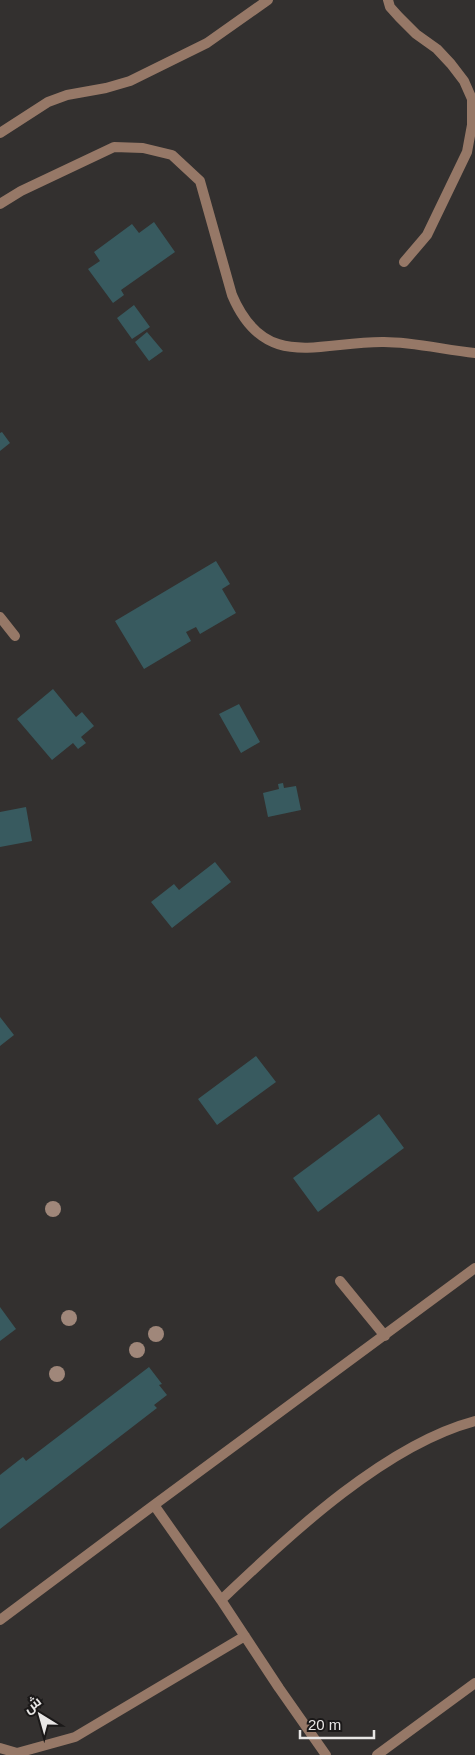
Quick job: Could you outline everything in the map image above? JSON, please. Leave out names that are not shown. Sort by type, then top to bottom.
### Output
[{"type":"street","points":[[0,133],[48,102],[130,81],[206,43],[268,0]]},
{"type":"street","points":[[388,0],[390,6],[399,17],[416,34],[437,49],[451,64],[464,81],[472,99],[472,125],[467,152],[427,235],[404,262]]},
{"type":"street","points":[[0,204],[114,147],[143,148],[172,155],[200,181],[232,295],[237,307],[257,332],[284,346],[299,348],[335,346],[363,341],[401,342],[475,354]]},
{"type":"street","points":[[0,617],[15,636]]},
{"type":"street","points":[[0,1620],[475,1268]]},
{"type":"street","points":[[340,1281],[385,1336]]},
{"type":"street","points":[[221,1600],[293,1535],[340,1496],[383,1465],[424,1441],[455,1427],[475,1422]]},
{"type":"street","points":[[154,1505],[221,1600],[322,1753]]},
{"type":"street","points":[[0,1748],[17,1753],[75,1737],[245,1636]]},
{"type":"street","points":[[377,1755],[475,1683]]},
{"type":"building","points":[[154,222],[175,252],[121,290],[124,295],[113,303],[88,269],[100,261],[94,252],[132,224],[139,233]]},
{"type":"building","points":[[134,305],[150,327],[132,339],[117,318]]},
{"type":"building","points":[[147,332],[163,351],[149,361],[135,342]]},
{"type":"building","points":[[2,432],[10,443],[0,451],[0,433]]},
{"type":"building","points":[[216,561],[230,584],[222,589],[236,613],[200,634],[196,627],[186,632],[191,641],[144,669],[115,621]]},
{"type":"building","points":[[53,689],[76,717],[82,712],[94,726],[81,737],[86,743],[78,749],[73,743],[52,760],[17,719]]},
{"type":"building","points":[[239,704],[260,742],[241,753],[219,714]]},
{"type":"building","points":[[283,783],[284,788],[296,786],[301,810],[268,817],[263,793],[279,789],[278,784]]},
{"type":"building","points":[[26,807],[32,841],[0,847],[0,812]]},
{"type":"building","points":[[215,862],[231,882],[172,928],[151,902],[174,884],[179,890]]},
{"type":"building","points":[[0,1017],[14,1035],[0,1046]]},
{"type":"building","points":[[256,1056],[276,1082],[217,1125],[198,1099]]},
{"type":"building","points":[[379,1114],[404,1148],[318,1212],[293,1178]]},
{"type":"building","points":[[0,1307],[16,1329],[0,1341]]},
{"type":"building","points":[[149,1367],[162,1384],[159,1385],[167,1395],[154,1405],[157,1408],[0,1529],[0,1475],[23,1457],[26,1461]]}]
